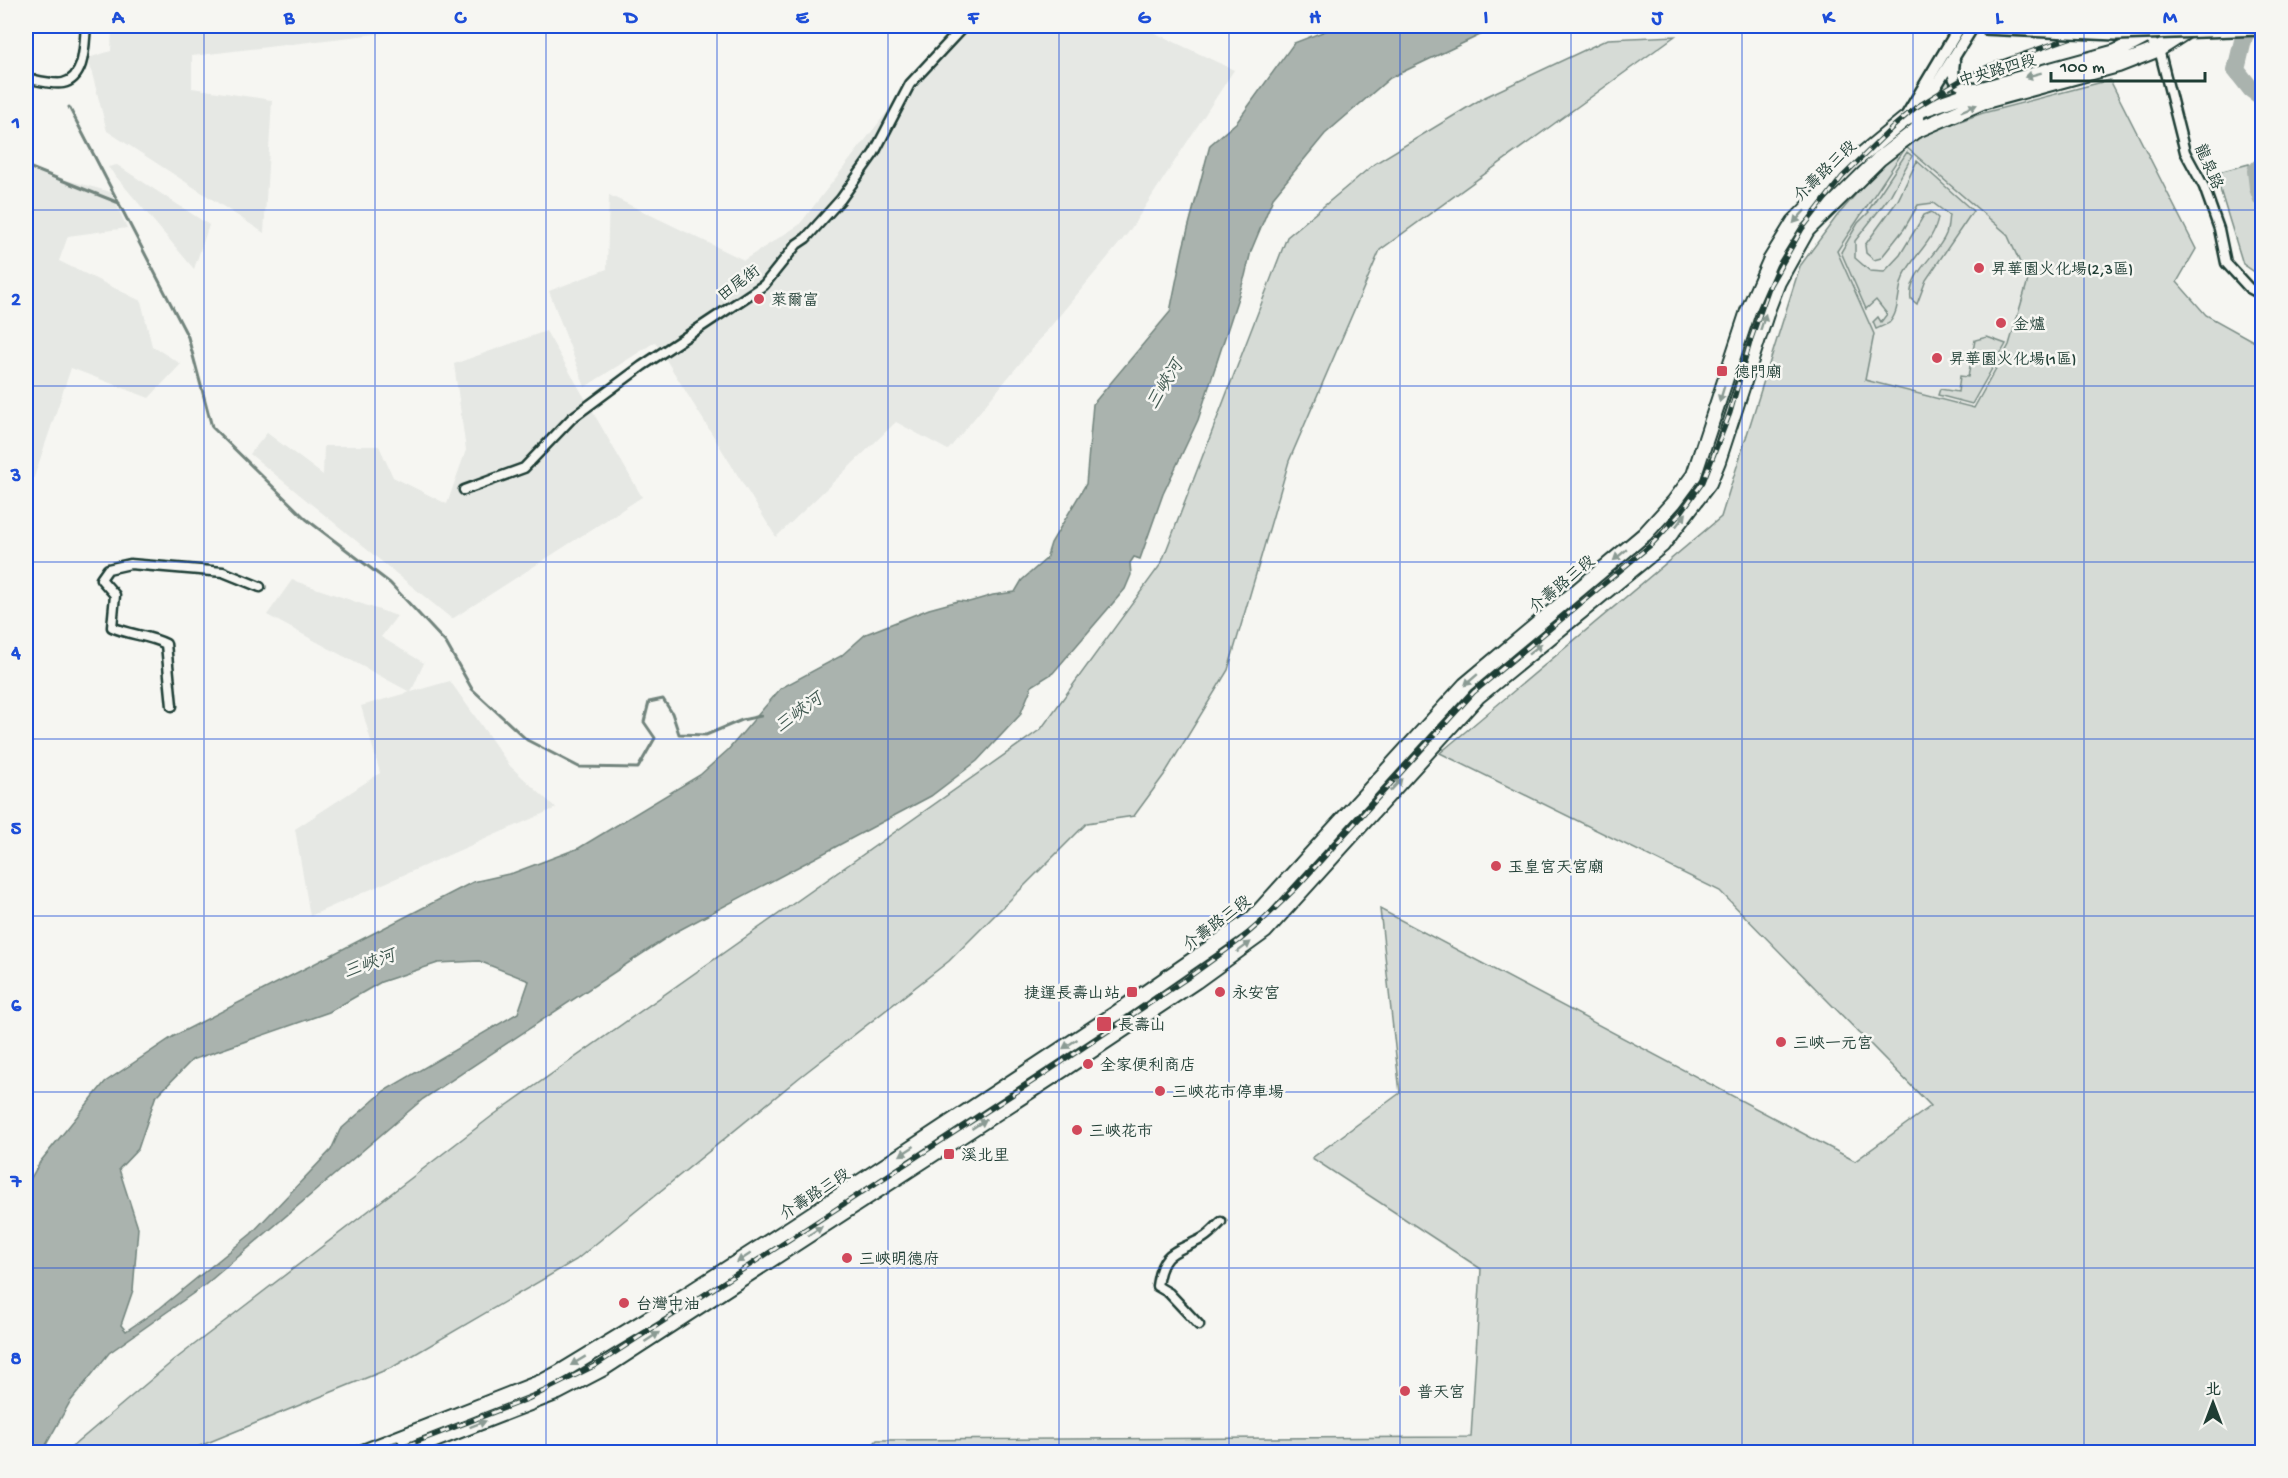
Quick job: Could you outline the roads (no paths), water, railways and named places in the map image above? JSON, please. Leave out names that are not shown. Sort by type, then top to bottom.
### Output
[{"type":"highway","points":[[1983,26],[2116,32],[2262,27]]},
{"type":"main road","name":"中央路四段","points":[[1904,120],[1921,110],[1982,89],[2116,52],[2166,26]]},
{"type":"main road","name":"中央路四段","points":[[1915,131],[1982,102],[2118,65],[2158,49],[2194,26]]},
{"type":"main road","name":"介壽路三段","points":[[363,1452],[544,1381],[588,1355],[676,1302],[963,1115],[1252,919],[1465,685],[1645,534],[1674,502],[1694,475],[1748,311],[1770,261],[1794,222],[1853,162],[1904,120]]},
{"type":"main road","name":"介壽路三段","points":[[404,1452],[558,1392],[604,1368],[1064,1069],[1197,981],[1265,931],[1478,696],[1662,545],[1708,483],[1719,461],[1768,308],[1778,282],[1807,230],[1879,159],[1915,131]]},
{"type":"street","points":[[26,78],[62,83],[71,79],[80,68],[86,26]]},
{"type":"street","name":"田尾街","points":[[464,490],[524,468],[572,418],[642,366],[764,285],[797,244],[806,238],[841,199],[874,153],[910,84],[964,26]]},
{"type":"street","points":[[1904,120],[1960,26]]},
{"type":"street","points":[[1915,131],[1921,110],[1973,26]]},
{"type":"street","name":"龍泉路","points":[[2147,37],[2158,49],[2185,152],[2204,187],[2216,218],[2226,263],[2249,288],[2262,295]]},
{"type":"street","points":[[1954,57],[1952,73],[1957,83],[1965,88],[1982,89]]},
{"type":"street","points":[[172,706],[166,644],[112,627],[115,595],[101,579],[108,570],[130,564],[223,572],[260,587]]},
{"type":"street","points":[[1198,1325],[1168,1293],[1157,1286],[1159,1273],[1169,1253],[1206,1237],[1221,1222]]},
{"type":"water","name":"三峽河","points":[[1338,26],[1499,26],[1390,78],[1325,134],[1274,196],[1251,251],[1198,420],[1163,494],[1140,559],[1134,557],[1130,563],[1131,575],[1125,589],[1053,673],[1032,686],[1020,715],[977,761],[931,796],[672,934],[423,1099],[205,1285],[109,1353],[70,1402],[42,1452],[26,1452],[26,1187],[40,1162],[105,1082],[174,1036],[473,882],[513,873],[579,848],[700,775],[728,750],[781,688],[841,656],[866,634],[929,609],[958,601],[969,602],[1015,592],[1022,580],[1046,559],[1051,543],[1086,484],[1093,404],[1170,312],[1183,248],[1210,145],[1237,122],[1294,43]],"holes":[[[479,961],[529,981],[518,1013],[384,1091],[340,1130],[331,1150],[251,1234],[160,1308],[126,1331],[121,1325],[133,1290],[138,1228],[119,1169],[138,1149],[155,1098],[192,1060],[329,1012],[381,982],[438,963]]]},
{"type":"waterway","points":[[2251,26],[2244,36],[2236,70],[2251,89],[2262,97]]},
{"type":"waterway","points":[[69,107],[188,337],[212,427],[306,519],[390,583],[446,643],[472,689],[527,740],[579,767],[638,768],[655,738],[644,722],[649,702],[663,699],[672,713],[679,734],[706,735],[742,720],[761,716]]},
{"type":"waterway","points":[[2262,165],[2256,171],[2262,199]]},
{"type":"waterway","points":[[26,166],[119,203]]},
{"type":"railway","points":[[390,1452],[528,1399],[596,1365],[1038,1078],[1240,940],[1296,888],[1474,692],[1652,544],[1680,514],[1703,482],[1730,413],[1751,339],[1770,285],[1802,229],[1842,177],[1915,108],[1966,77],[1990,66],[2104,26]]},
{"type":"railway","points":[[372,1452],[397,1443]]},
{"type":"place","name":"昇華園火化場(2,3區)","points":[[1979,268]]},
{"type":"place","name":"萊爾富","points":[[759,299]]},
{"type":"place","name":"金爐","points":[[2001,323]]},
{"type":"place","name":"昇華園火化場(1區)","points":[[1937,358]]},
{"type":"place","name":"德門廟","points":[[1722,371]]},
{"type":"place","name":"玉皇宮天宮廟","points":[[1496,866]]},
{"type":"place","name":"捷運長壽山站","points":[[1132,992]]},
{"type":"place","name":"永安宮","points":[[1220,992]]},
{"type":"place","name":"長壽山","points":[[1104,1024]]},
{"type":"place","name":"三峽一元宮","points":[[1781,1042]]},
{"type":"place","name":"全家便利商店","points":[[1088,1064]]},
{"type":"place","name":"三峽花市停車場","points":[[1160,1091]]},
{"type":"place","name":"三峽花市","points":[[1077,1130]]},
{"type":"place","name":"溪北里","points":[[949,1154]]},
{"type":"place","name":"三峽明德府","points":[[847,1258]]},
{"type":"place","name":"台灣中油","points":[[624,1303]]},
{"type":"place","name":"普天宮","points":[[1405,1391]]}]
